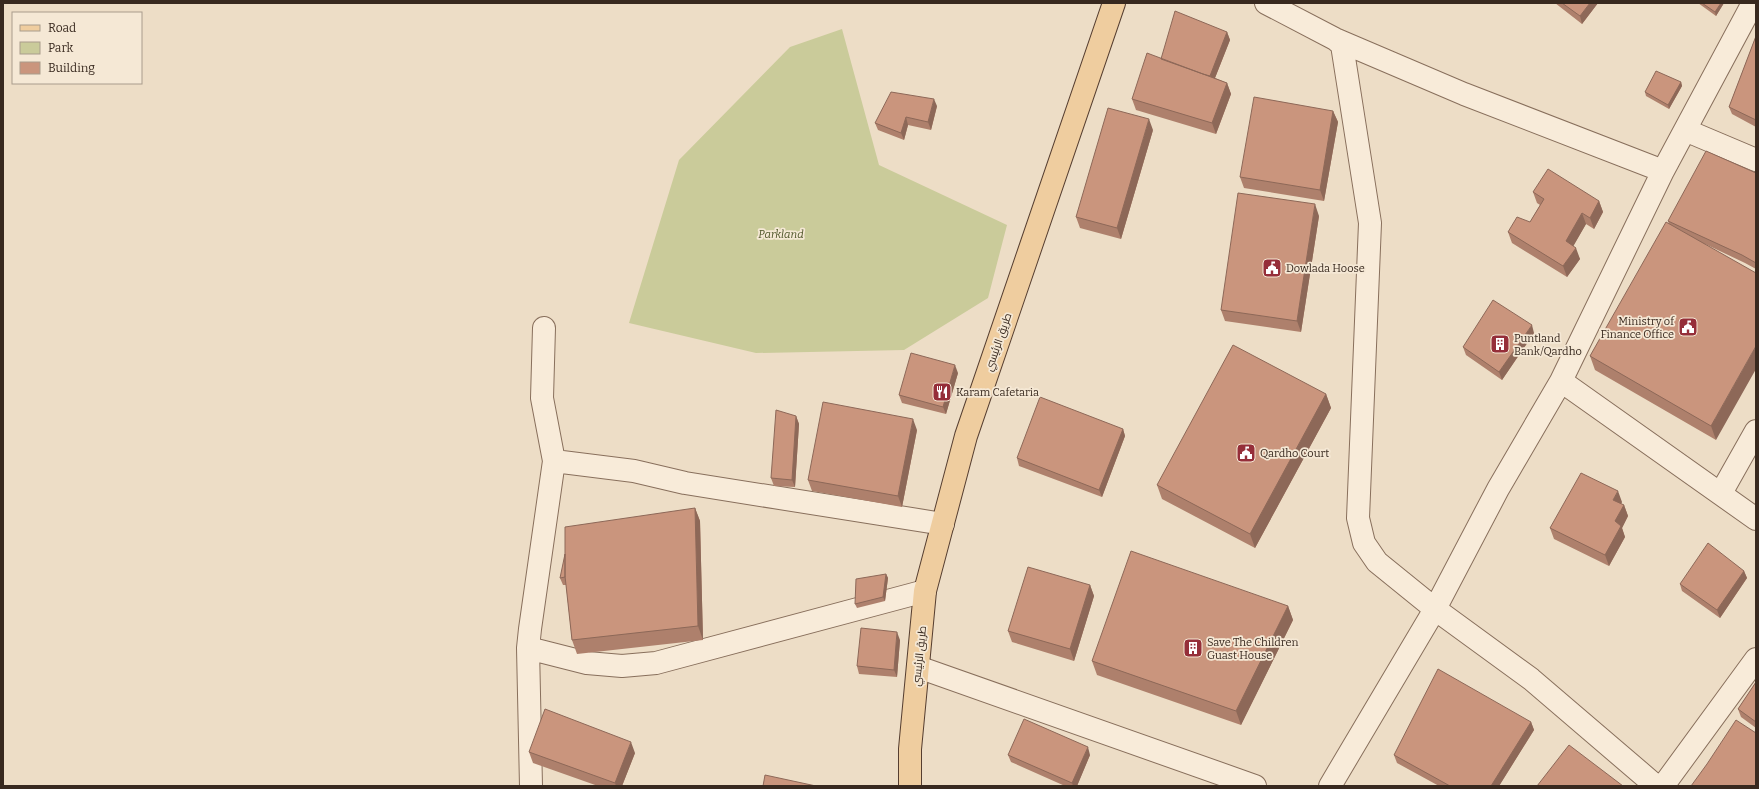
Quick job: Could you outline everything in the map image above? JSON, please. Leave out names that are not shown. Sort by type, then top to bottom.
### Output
[{"type":"main road","name":"طريق الرئيسي","points":[[910,786],[910,748],[925,591],[966,436],[1114,3]]},
{"type":"street","points":[[1266,3],[1334,39],[1464,94],[1663,171]]},
{"type":"street","points":[[1330,786],[1435,608],[1498,489],[1561,381],[1663,171],[1753,3]]},
{"type":"street","points":[[1334,39],[1342,45],[1370,223],[1358,518],[1364,543],[1377,562],[1435,608],[1531,679],[1656,786]]},
{"type":"street","points":[[1685,130],[1756,160]]},
{"type":"street","points":[[531,786],[528,648],[554,461],[542,398],[544,328]]},
{"type":"street","points":[[1561,381],[1721,493],[1756,520]]},
{"type":"street","points":[[1721,493],[1756,431]]},
{"type":"street","points":[[554,461],[634,471],[685,483],[943,524]]},
{"type":"street","points":[[528,648],[587,663],[622,666],[656,663],[925,591]]},
{"type":"street","points":[[1663,786],[1756,659]]},
{"type":"street","points":[[918,667],[1255,786]]},
{"type":"green space","name":"Parkland","points":[[842,29],[879,165],[1007,225],[988,298],[904,350],[756,353],[629,323],[679,160],[790,47]]},
{"type":"building","points":[[1562,3],[1590,3],[1580,16]]},
{"type":"building","points":[[1702,3],[1721,3],[1715,12]]},
{"type":"building","points":[[1175,11],[1227,32],[1210,76],[1161,59]]},
{"type":"building","points":[[1756,36],[1756,120],[1729,107]]},
{"type":"building","points":[[1147,53],[1227,83],[1212,123],[1132,99]]},
{"type":"building","points":[[1656,71],[1681,82],[1668,105],[1645,92]]},
{"type":"building","points":[[891,92],[934,99],[928,122],[906,117],[901,133],[875,123]]},
{"type":"building","points":[[1254,97],[1333,111],[1320,190],[1240,177]]},
{"type":"building","points":[[1108,108],[1149,119],[1117,228],[1076,217]]},
{"type":"building","points":[[1706,151],[1756,173],[1756,263],[1668,221]]},
{"type":"building","points":[[1548,169],[1599,201],[1590,218],[1582,213],[1566,241],[1576,248],[1563,266],[1508,232],[1517,217],[1530,222],[1544,199],[1533,192]]},
{"type":"building","name":"Dowlada Hoose","points":[[1238,193],[1315,204],[1297,321],[1221,310]]},
{"type":"building","name":"Ministry of Finance Office","points":[[1666,222],[1756,273],[1756,346],[1711,426],[1590,356]]},
{"type":"building","name":"Puntland Bank/Qardho","points":[[1493,300],[1532,325],[1499,372],[1463,347]]},
{"type":"building","name":"Qardho Court","points":[[1233,345],[1326,394],[1250,534],[1157,485]]},
{"type":"building","points":[[911,353],[955,365],[943,407],[899,395]]},
{"type":"building","points":[[1040,397],[1123,429],[1099,490],[1017,458]]},
{"type":"building","points":[[823,402],[913,419],[898,496],[808,480]]},
{"type":"building","points":[[776,410],[796,416],[792,480],[771,478]]},
{"type":"building","points":[[1581,473],[1618,491],[1613,500],[1624,505],[1615,521],[1621,526],[1605,555],[1550,528]]},
{"type":"building","points":[[695,508],[698,626],[572,640],[565,576],[565,527]]},
{"type":"building","points":[[1708,543],[1744,571],[1717,610],[1680,584]]},
{"type":"building","name":"Save The Children Guast House","points":[[1131,551],[1288,606],[1236,711],[1092,661]]},
{"type":"building","points":[[565,554],[565,577],[560,578]]},
{"type":"building","points":[[1028,567],[1090,585],[1070,649],[1008,631]]},
{"type":"building","points":[[886,574],[883,597],[855,604],[856,579]]},
{"type":"building","points":[[861,628],[897,632],[894,670],[857,666]]},
{"type":"building","points":[[1438,669],[1531,722],[1491,786],[1450,786],[1394,755]]},
{"type":"building","points":[[1756,682],[1756,722],[1738,709]]},
{"type":"building","points":[[545,709],[631,742],[615,783],[529,752]]},
{"type":"building","points":[[1024,719],[1088,747],[1072,783],[1008,755]]},
{"type":"building","points":[[1736,720],[1756,733],[1756,786],[1691,786],[1707,764]]},
{"type":"building","points":[[1569,745],[1623,786],[1537,786]]},
{"type":"building","points":[[765,775],[816,786],[763,786]]},
{"type":"place","name":"Dowlada Hoose","points":[[1272,268]]},
{"type":"place","name":"Ministry of Finance Office","points":[[1688,327]]},
{"type":"place","name":"Puntland Bank/Qardho","points":[[1500,344]]},
{"type":"place","name":"Karam Cafetaria","points":[[942,392]]},
{"type":"place","name":"Qardho Court","points":[[1246,453]]},
{"type":"place","name":"Save The Children Guast House","points":[[1193,648]]}]
